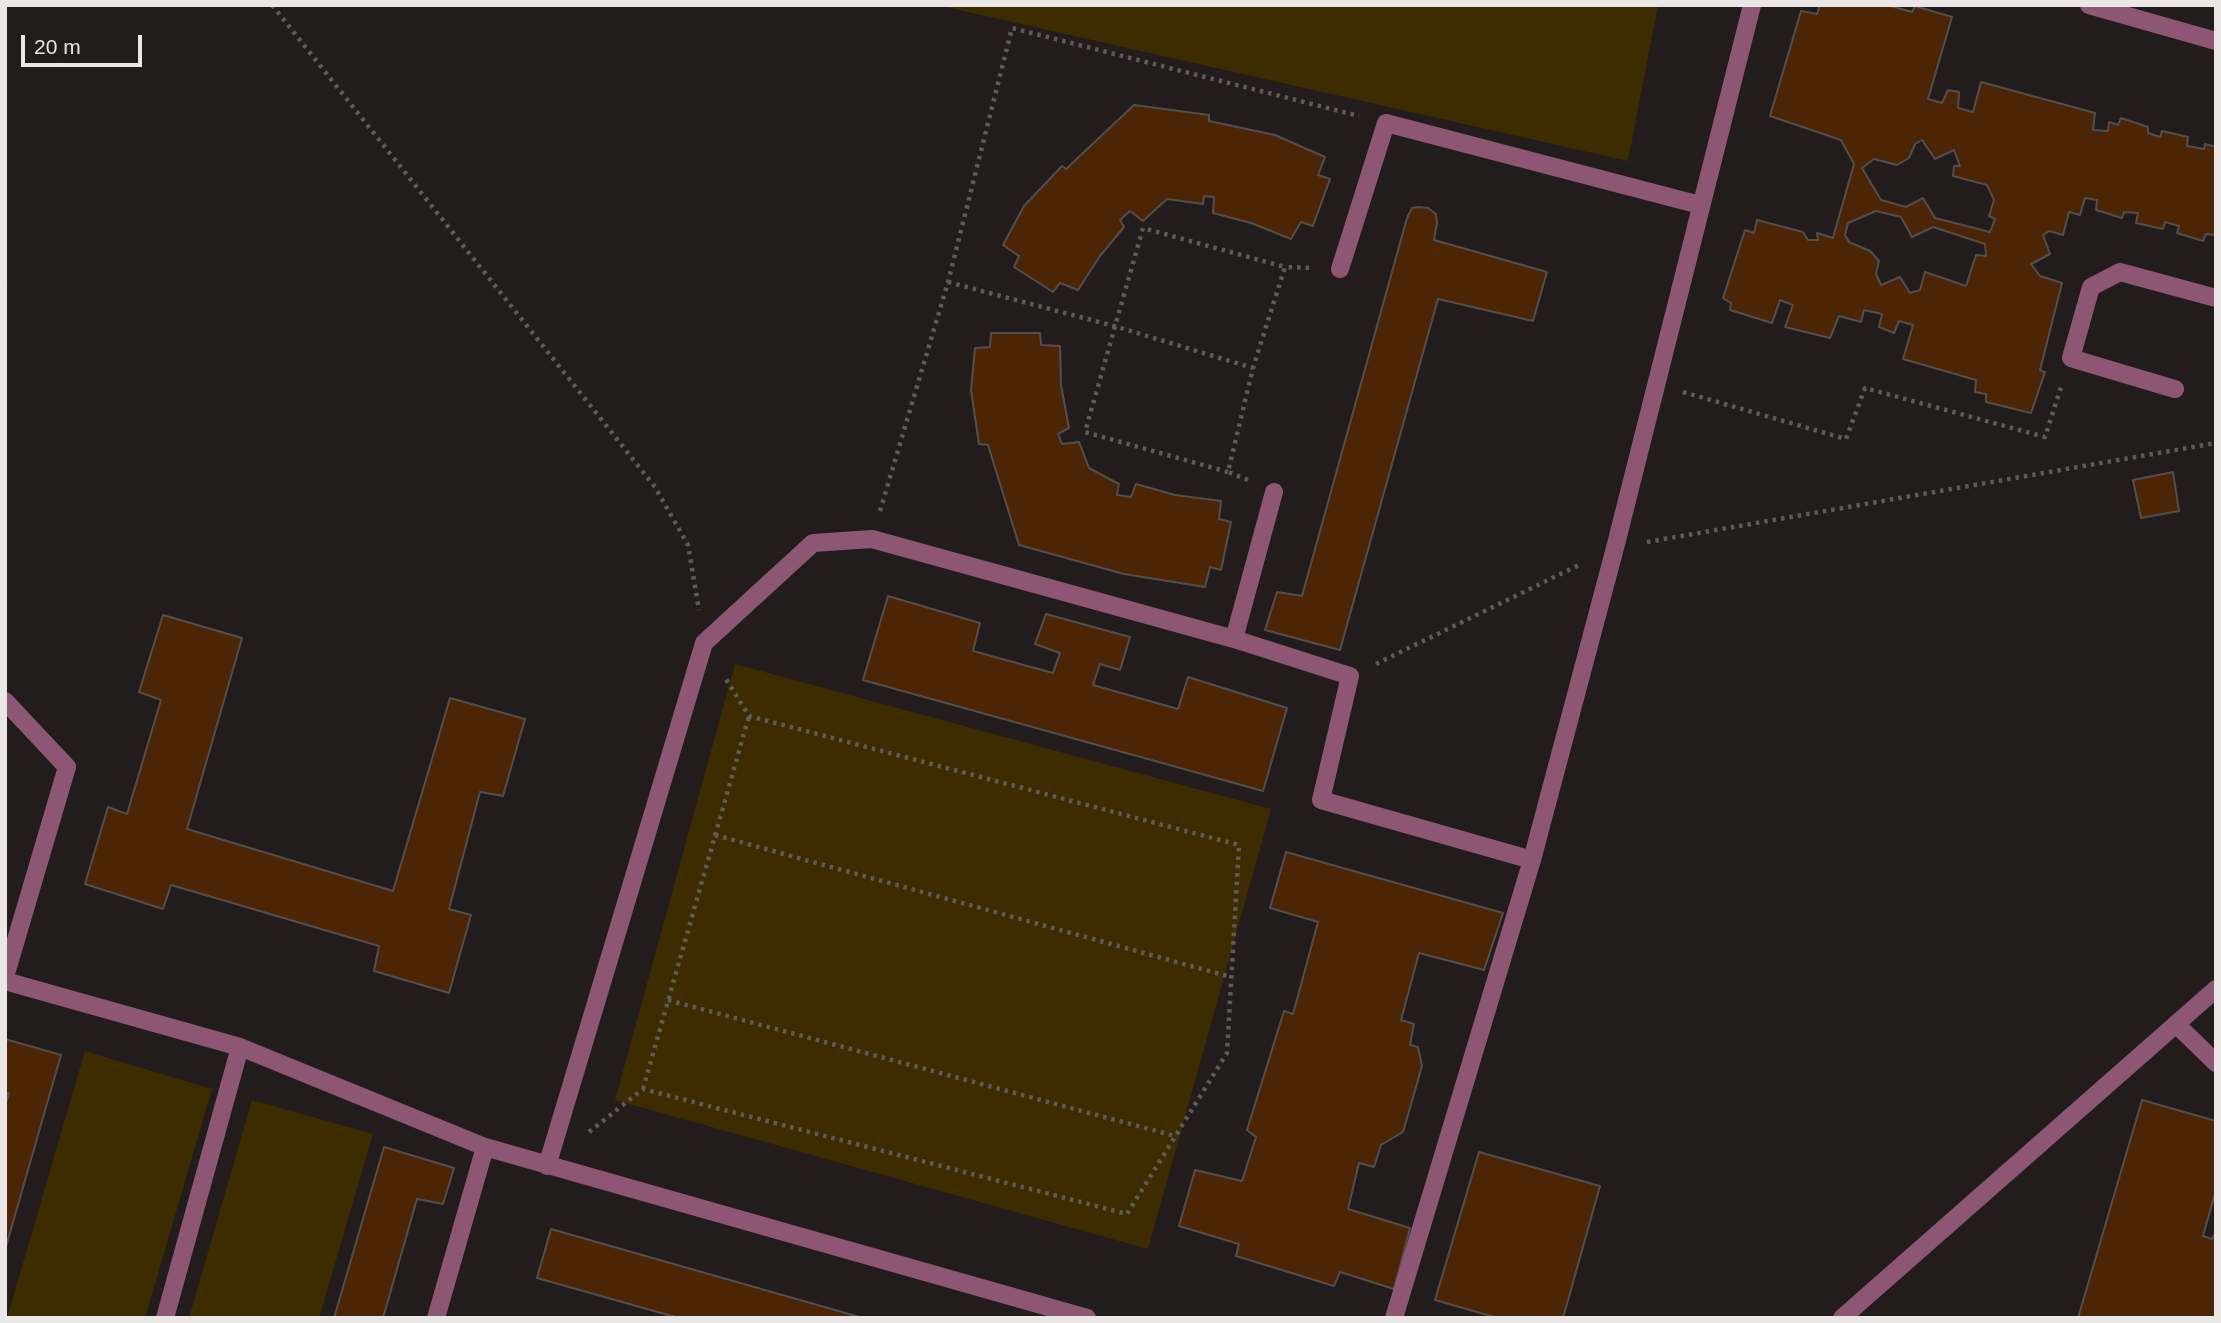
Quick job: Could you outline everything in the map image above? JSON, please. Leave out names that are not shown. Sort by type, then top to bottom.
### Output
[{"type":"lane","points":[[1394,1318],[1532,860],[1615,548],[1752,5]]},
{"type":"lane","points":[[2090,5],[2216,41]]},
{"type":"lane","points":[[1340,269],[1386,122],[1700,205]]},
{"type":"lane","points":[[2175,389],[2071,358],[2091,287],[2120,272],[2216,298]]},
{"type":"lane","points":[[1234,639],[1275,492]]},
{"type":"lane","points":[[547,1166],[704,643],[813,543],[872,539],[1234,639],[1350,676],[1321,800],[1532,860]]},
{"type":"lane","points":[[5,701],[67,767],[5,979],[240,1047],[485,1147],[1087,1318]]},
{"type":"lane","points":[[1842,1318],[2216,989]]},
{"type":"lane","points":[[2176,1024],[2216,1063]]},
{"type":"lane","points":[[165,1318],[240,1047]]},
{"type":"lane","points":[[436,1318],[485,1147]]},
{"type":"path","points":[[272,5],[655,487],[688,545],[704,643],[749,716],[1239,845],[1227,1053],[1126,1214],[643,1089]]},
{"type":"path","points":[[872,539],[948,282],[1012,28],[1386,122]]},
{"type":"path","points":[[1275,492],[1228,472],[1085,432],[1114,326],[1143,228],[1285,267],[1340,269]]},
{"type":"path","points":[[1228,472],[1253,368],[1285,267]]},
{"type":"path","points":[[948,282],[1114,326],[1253,368]]},
{"type":"path","points":[[1656,384],[1846,439],[1865,388],[2045,437],[2071,358]]},
{"type":"path","points":[[1350,676],[1615,548],[2216,443]]},
{"type":"path","points":[[547,1166],[643,1089],[749,716]]},
{"type":"path","points":[[715,835],[1231,977]]},
{"type":"path","points":[[668,1000],[1175,1136]]},
{"type":"shaded area","points":[[937,5],[1658,5],[1628,161]]},
{"type":"shaded area","points":[[735,664],[1271,809],[1148,1249],[615,1100]]},
{"type":"shaded area","points":[[85,1051],[212,1089],[145,1318],[7,1318]]},
{"type":"shaded area","points":[[252,1100],[373,1134],[319,1318],[189,1318]]},
{"type":"building","points":[[1820,5],[1887,5],[1912,12],[1915,6],[1952,17],[1928,99],[1942,103],[1948,90],[1959,92],[1958,108],[1973,112],[1981,82],[2095,113],[2093,130],[2108,131],[2109,122],[2118,125],[2121,118],[2148,127],[2148,133],[2160,137],[2162,131],[2188,137],[2187,146],[2204,149],[2205,144],[2216,147],[2216,235],[2206,234],[2203,241],[2177,233],[2179,226],[2165,222],[2163,229],[2136,223],[2138,213],[2124,212],[2122,218],[2096,210],[2097,200],[2085,198],[2080,215],[2069,212],[2063,235],[2049,231],[2043,235],[2050,254],[2031,264],[2040,276],[2062,283],[2040,370],[2045,372],[2031,413],[1986,402],[1986,394],[1975,392],[1976,380],[1903,359],[1913,325],[1899,321],[1894,333],[1879,327],[1882,314],[1864,310],[1861,322],[1839,316],[1830,338],[1785,327],[1793,305],[1780,300],[1772,323],[1730,310],[1731,303],[1723,298],[1745,230],[1754,233],[1757,220],[1803,232],[1808,240],[1818,240],[1817,233],[1833,238],[1854,164],[1841,140],[1770,116],[1801,11],[1817,14]],"holes":[[[1922,140],[1935,159],[1954,150],[1960,166],[1954,166],[1953,176],[1987,185],[1994,200],[1989,216],[1995,219],[1990,232],[1935,218],[1923,198],[1906,207],[1881,200],[1862,168],[1874,159],[1897,165],[1909,158],[1915,144]],[[1876,211],[1901,217],[1912,237],[1933,227],[1985,244],[1986,256],[1976,255],[1966,286],[1925,272],[1920,290],[1910,293],[1900,277],[1881,285],[1876,274],[1879,261],[1870,251],[1849,242],[1845,235],[1848,223]]]},
{"type":"building","points":[[1134,105],[1209,115],[1209,121],[1275,135],[1325,157],[1318,175],[1330,179],[1313,226],[1301,222],[1291,239],[1251,223],[1213,213],[1214,197],[1204,196],[1203,204],[1167,199],[1143,221],[1130,211],[1120,220],[1124,227],[1100,256],[1078,290],[1060,283],[1053,292],[1014,267],[1019,256],[1003,245],[1024,206],[1062,166],[1066,169]]},
{"type":"building","points":[[1412,208],[1428,208],[1436,214],[1434,240],[1547,272],[1533,321],[1438,299],[1340,650],[1265,630],[1277,592],[1302,596],[1407,218]]},
{"type":"building","points":[[991,333],[1040,333],[1041,345],[1060,346],[1061,385],[1069,428],[1058,434],[1062,444],[1079,442],[1089,468],[1119,484],[1117,495],[1131,497],[1136,484],[1175,495],[1221,501],[1219,519],[1231,522],[1221,570],[1210,567],[1205,587],[1124,574],[1019,545],[988,445],[979,444],[971,390],[975,348],[990,347]]},
{"type":"building","points":[[2173,472],[2179,511],[2141,518],[2133,480]]},
{"type":"building","points":[[888,596],[980,623],[973,651],[1053,673],[1060,653],[1035,644],[1046,614],[1130,637],[1120,670],[1100,664],[1093,685],[1178,709],[1188,677],[1287,708],[1263,791],[863,680]]},
{"type":"building","points":[[163,615],[242,638],[187,829],[393,891],[450,698],[525,719],[503,796],[480,792],[449,909],[471,915],[449,993],[374,971],[379,946],[171,885],[163,909],[85,884],[108,807],[127,814],[161,700],[139,692]]},
{"type":"building","points":[[1286,852],[1503,913],[1484,970],[1419,953],[1401,1020],[1414,1024],[1410,1045],[1418,1047],[1422,1066],[1403,1132],[1381,1145],[1374,1167],[1359,1163],[1348,1209],[1410,1228],[1394,1289],[1340,1272],[1334,1286],[1236,1256],[1239,1244],[1179,1226],[1195,1170],[1242,1181],[1256,1137],[1247,1130],[1284,1011],[1293,1014],[1318,922],[1270,908]]},
{"type":"building","points":[[5,1039],[61,1055],[5,1250],[5,1106],[9,1093],[5,1093]]},
{"type":"building","points":[[2142,1100],[2216,1121],[2216,1190],[2203,1236],[2212,1239],[2216,1232],[2216,1318],[2078,1318]]},
{"type":"building","points":[[384,1147],[454,1168],[443,1204],[417,1199],[383,1318],[334,1318]]},
{"type":"building","points":[[1479,1152],[1600,1186],[1563,1318],[1498,1318],[1435,1300]]},
{"type":"building","points":[[551,1229],[863,1318],[679,1318],[537,1278]]}]
